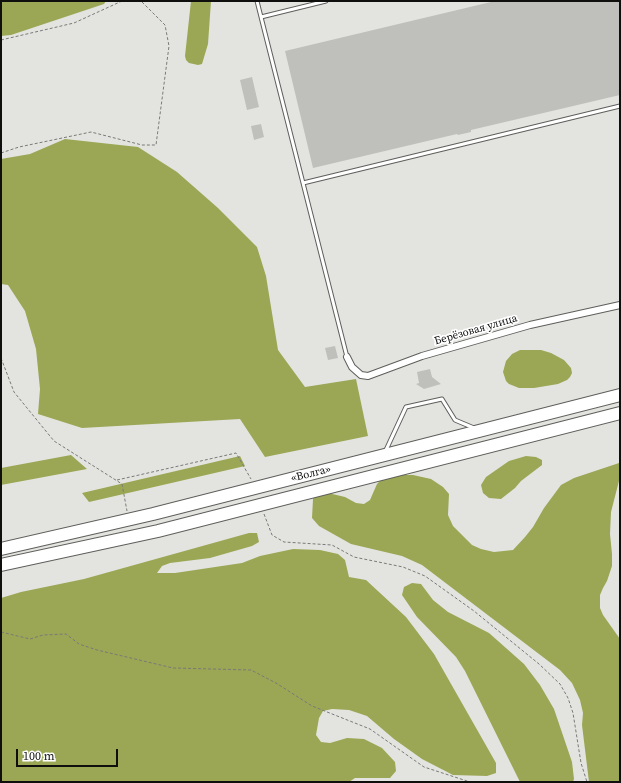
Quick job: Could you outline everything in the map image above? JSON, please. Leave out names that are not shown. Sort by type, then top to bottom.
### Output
[{"type":"highway","name":"«Волга»","points":[[1,549],[129,520],[620,395]]},
{"type":"highway","name":"«Волга»","points":[[1,565],[158,531],[620,413]]},
{"type":"street","name":"Берёзовая улица","points":[[347,357],[352,367],[361,374],[368,376],[429,354],[530,325],[620,305]]},
{"type":"lane","points":[[257,1],[347,357]]},
{"type":"lane","points":[[261,17],[326,1]]},
{"type":"lane","points":[[303,183],[620,106]]},
{"type":"lane","points":[[384,455],[406,407],[442,399],[455,420],[479,431]]},
{"type":"path","points":[[1,40],[74,23],[122,1]]},
{"type":"path","points":[[1,153],[18,147],[91,132],[142,145],[156,145],[169,46],[165,25],[141,1]]},
{"type":"path","points":[[1,358],[14,392],[54,441],[122,484],[129,520]]},
{"type":"path","points":[[117,480],[236,453],[256,488]]},
{"type":"path","points":[[262,504],[267,524],[272,535],[284,542],[332,544],[354,557],[403,567],[425,576],[474,611],[539,664],[560,684],[568,698],[573,713],[581,763],[587,782]]},
{"type":"path","points":[[620,619],[620,624]]},
{"type":"path","points":[[1,632],[30,640],[43,635],[66,634],[79,644],[97,650],[172,668],[251,670],[276,683],[312,706],[370,729],[424,767],[470,782]]},
{"type":"green space","points":[[1,1],[106,1],[104,4],[11,35],[1,36]]},
{"type":"green space","points":[[191,1],[211,1],[208,44],[202,64],[198,65],[189,63],[185,56]]},
{"type":"green space","points":[[65,139],[138,147],[177,172],[218,208],[257,247],[266,276],[278,350],[305,387],[356,379],[368,436],[265,457],[240,419],[82,428],[38,414],[40,389],[36,349],[25,311],[8,285],[1,284],[1,159],[30,154]]},
{"type":"green space","points":[[520,350],[541,350],[551,353],[564,360],[571,368],[572,373],[567,380],[558,384],[534,388],[519,388],[509,384],[506,381],[503,372],[506,361],[512,354]]},
{"type":"green space","points":[[71,455],[87,469],[1,485],[1,468]]},
{"type":"green space","points":[[240,456],[245,466],[89,502],[82,493]]},
{"type":"green space","points":[[526,456],[536,457],[542,460],[542,465],[501,499],[489,498],[483,493],[481,485],[486,477],[509,461]]},
{"type":"green space","points":[[619,463],[620,477],[611,512],[610,534],[612,566],[600,595],[600,608],[603,615],[620,639],[620,782],[589,782],[582,725],[583,713],[580,700],[572,683],[560,670],[422,565],[402,556],[351,544],[319,526],[312,518],[313,499],[314,496],[328,493],[345,497],[356,503],[364,504],[370,500],[377,484],[381,480],[397,475],[413,475],[431,479],[443,487],[449,494],[448,515],[453,526],[472,545],[494,552],[513,550],[533,527],[544,508],[561,485],[574,478]]},
{"type":"green space","points":[[249,533],[257,533],[259,542],[252,546],[210,558],[170,563],[162,566],[157,573],[175,573],[242,563],[260,556],[293,549],[320,550],[338,554],[345,560],[349,577],[366,580],[406,617],[434,654],[496,763],[496,773],[487,776],[453,775],[422,759],[394,739],[367,716],[349,710],[332,709],[323,711],[319,718],[316,735],[321,742],[330,743],[347,738],[364,739],[382,748],[395,762],[396,771],[390,778],[355,778],[349,782],[1,782],[1,598],[21,592],[84,579]]},
{"type":"green space","points":[[412,583],[421,584],[433,600],[448,612],[489,633],[524,664],[540,685],[554,709],[572,762],[573,782],[520,782],[465,671],[456,657],[417,617],[402,595],[404,587]]},
{"type":"building","points":[[495,1],[620,1],[620,95],[471,130],[471,132],[313,168],[285,51]]},
{"type":"building","points":[[252,77],[259,107],[247,110],[240,80]]},
{"type":"building","points":[[261,124],[264,137],[254,140],[251,126]]},
{"type":"building","points":[[335,346],[338,358],[328,360],[325,348]]},
{"type":"building","points":[[430,369],[432,377],[441,384],[424,389],[416,384],[419,383],[417,372]]}]
